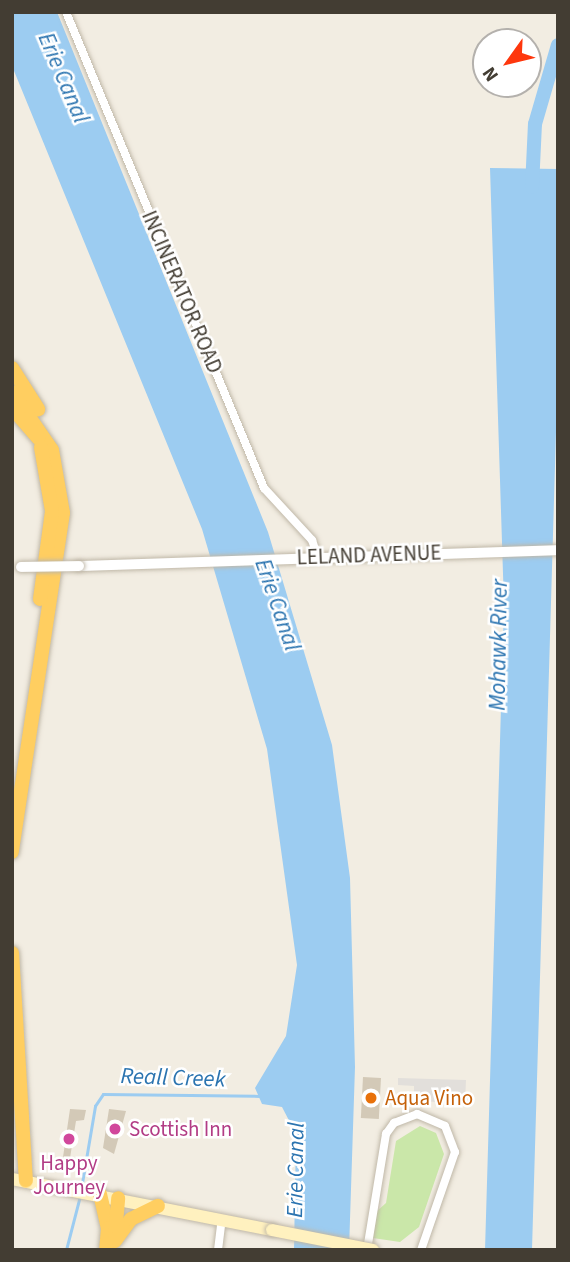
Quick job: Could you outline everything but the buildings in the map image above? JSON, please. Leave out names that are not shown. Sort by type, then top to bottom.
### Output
[{"type":"highway","points":[[12,368],[36,405],[52,450],[63,513],[12,852]]},
{"type":"highway","points":[[12,392],[52,450]]},
{"type":"highway","points":[[12,400],[38,438],[52,487],[52,511],[12,805]]},
{"type":"highway","points":[[12,408],[38,438]]},
{"type":"highway","points":[[12,953],[19,1180]]},
{"type":"highway","points":[[95,1194],[108,1228],[111,1247]]},
{"type":"highway","points":[[111,1247],[118,1198]]},
{"type":"highway","points":[[111,1247],[131,1219],[158,1206]]},
{"type":"main road","points":[[19,1180],[272,1230],[370,1245]]},
{"type":"street","name":"INCINERATOR ROAD","points":[[66,12],[264,488],[312,540],[318,558]]},
{"type":"street","name":"LELAND AVENUE","points":[[16,567],[189,563],[488,550],[558,550]]},
{"type":"street","points":[[367,1250],[370,1245],[386,1134],[404,1117],[429,1116],[451,1135],[455,1152],[421,1250]]},
{"type":"street","points":[[218,1250],[222,1219]]},
{"type":"green space","points":[[420,1126],[436,1133],[444,1154],[419,1227],[400,1242],[373,1238],[377,1211],[386,1203],[396,1141]]},
{"type":"shaded area","points":[[398,1078],[466,1080],[465,1103],[414,1101],[414,1086],[398,1085]]},
{"type":"water","name":"Erie Canal","points":[[12,12],[57,12],[268,532],[332,745],[350,878],[355,1067],[349,1250],[294,1250],[296,1134],[282,1107],[262,1104],[255,1088],[286,1036],[297,965],[267,749],[202,529],[12,66]]},
{"type":"water","points":[[490,168],[558,169],[558,364],[532,1250],[485,1250],[504,605]]},
{"type":"waterway","name":"Mohawk River","points":[[532,187],[535,124],[558,45]]},
{"type":"waterway","name":"Reall Creek","points":[[81,1189],[95,1106],[103,1094],[259,1096]]},
{"type":"waterway","name":"Reall Creek","points":[[66,1250],[80,1196]]},
{"type":"place","name":"Aqua Vino","points":[[371,1098]]},
{"type":"place","name":"Scottish Inn","points":[[115,1129]]},
{"type":"place","name":"Happy Journey","points":[[69,1139]]}]
